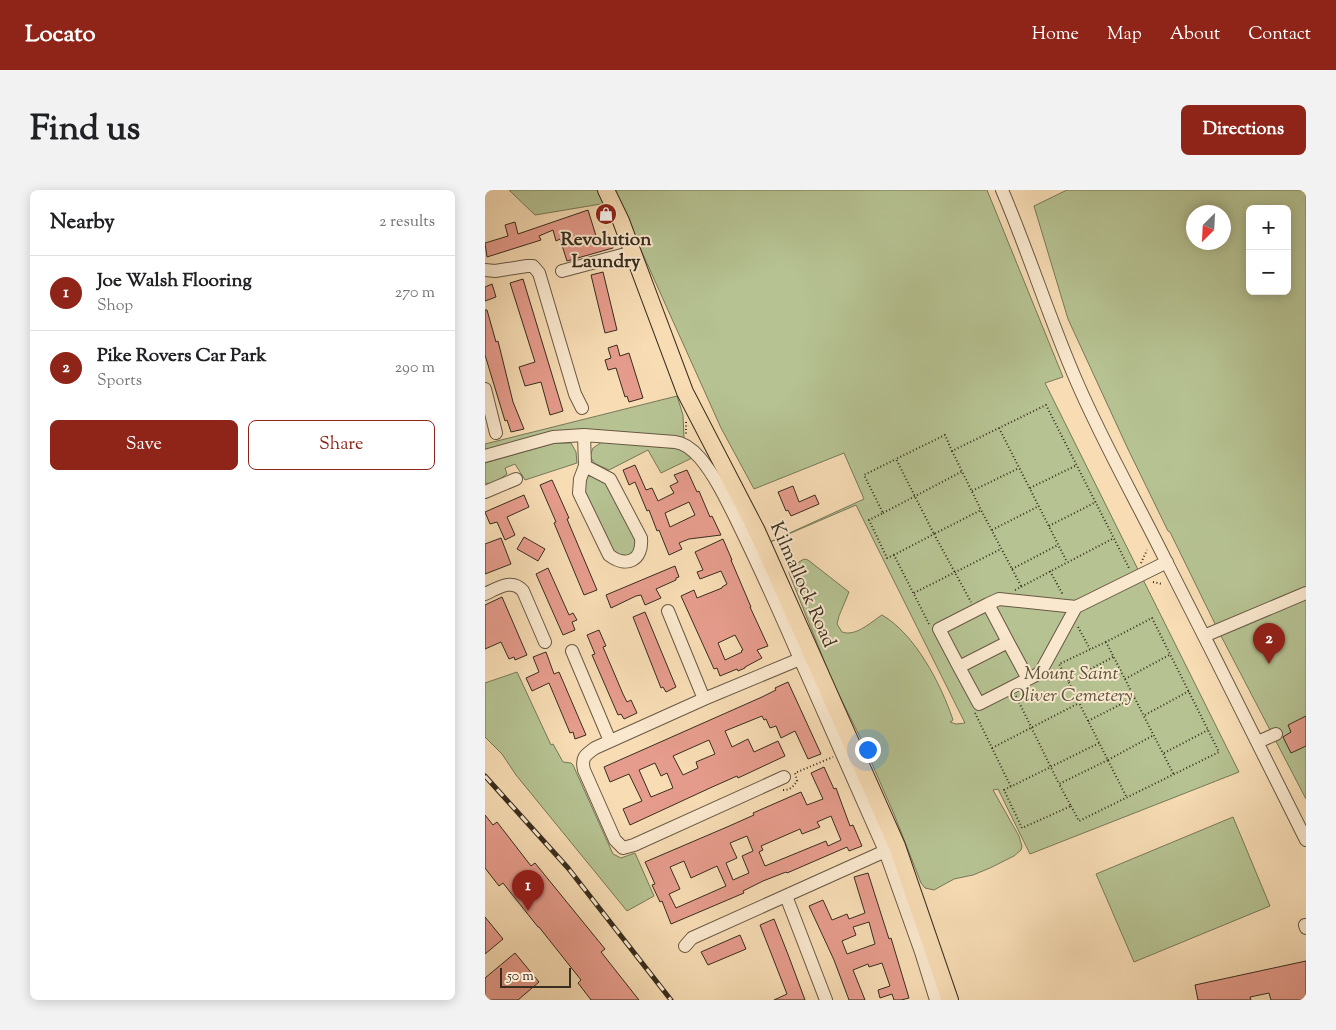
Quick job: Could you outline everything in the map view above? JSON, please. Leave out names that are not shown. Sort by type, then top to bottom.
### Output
[{"type":"main road","name":"Kilmallock Road","points":[[606,190],[621,221],[685,392],[746,509],[777,592],[891,848],[927,951],[951,1000]]},
{"type":"street","points":[[1002,190],[1076,381],[1306,840]]},
{"type":"street","points":[[562,271],[633,252]]},
{"type":"street","points":[[485,270],[495,271],[533,266],[539,273],[575,394],[582,408]]},
{"type":"street","points":[[485,389],[496,433]]},
{"type":"street","points":[[584,435],[585,466],[580,479],[579,493],[609,555],[616,561],[631,561],[637,556],[641,538],[610,479],[585,466]]},
{"type":"street","points":[[485,456],[553,437],[584,435],[675,442],[686,445],[707,468],[728,502],[777,592],[800,659],[853,760]]},
{"type":"street","points":[[485,492],[516,479]]},
{"type":"street","points":[[1072,609],[1040,673],[979,704],[939,629],[994,601],[1072,609],[1167,562]]},
{"type":"street","points":[[485,594],[509,584],[519,586],[523,591],[545,642]]},
{"type":"street","points":[[1203,636],[1306,593]]},
{"type":"street","points":[[994,601],[1008,642],[1028,679]]},
{"type":"street","points":[[667,611],[704,699]]},
{"type":"street","points":[[959,667],[1008,642]]},
{"type":"street","points":[[572,651],[610,742]]},
{"type":"street","points":[[783,777],[632,846],[623,848],[615,840],[584,770],[582,761],[584,756],[610,742],[704,699],[800,659]]},
{"type":"street","points":[[1258,742],[1276,734]]},
{"type":"street","points":[[685,946],[692,938],[891,848]]},
{"type":"street","points":[[786,896],[826,1000]]},
{"type":"street","points":[[927,951],[936,1000]]},
{"type":"path","points":[[952,450],[1047,405],[1134,578]]},
{"type":"path","points":[[999,428],[1067,562]]},
{"type":"path","points":[[883,513],[864,475],[945,435],[981,510],[1021,586]]},
{"type":"path","points":[[896,459],[975,610]]},
{"type":"path","points":[[1029,488],[1077,464]]},
{"type":"path","points":[[972,491],[1019,468]]},
{"type":"path","points":[[963,472],[869,520],[887,558],[981,510]]},
{"type":"path","points":[[1049,526],[1096,502]]},
{"type":"path","points":[[992,530],[1039,506]]},
{"type":"path","points":[[994,601],[1114,538]]},
{"type":"path","points":[[1012,569],[1059,545]]},
{"type":"path","points":[[914,593],[1001,549]]},
{"type":"path","points":[[894,555],[933,632],[939,629]]},
{"type":"path","points":[[1051,571],[1091,649]]},
{"type":"path","points":[[1011,687],[1079,821],[1127,798],[1219,752],[1153,618],[1059,664],[1127,798]]},
{"type":"path","points":[[1106,642],[1174,775]]},
{"type":"path","points":[[1125,678],[1171,654]]},
{"type":"path","points":[[1068,681],[1114,656]]},
{"type":"path","points":[[1145,716],[1189,692]]},
{"type":"path","points":[[1088,721],[1135,696]]},
{"type":"path","points":[[992,748],[1079,703]]},
{"type":"path","points":[[979,704],[974,714],[1011,787]]},
{"type":"path","points":[[1164,753],[1209,730]]},
{"type":"path","points":[[1059,784],[1154,735]]},
{"type":"path","points":[[1071,806],[1022,828],[1004,790],[1099,743]]},
{"type":"green space","name":"Mount Saint Oliver Cemetery","points":[[509,190],[987,190],[1063,377],[1045,383],[1239,772],[1030,854],[998,789],[993,790],[1019,836],[1022,846],[1021,850],[1014,856],[973,875],[954,879],[934,890],[925,888],[921,883],[894,814],[862,741],[833,683],[789,573],[789,568],[804,559],[808,560],[849,592],[837,624],[842,632],[858,631],[882,615],[894,623],[916,647],[934,676],[953,720],[950,722],[956,724],[965,723],[856,505],[770,542],[864,499],[844,453],[754,489],[721,428],[619,201],[535,215]]},
{"type":"green space","points":[[1067,190],[1306,190],[1306,799],[1168,531],[1068,319],[1034,206]]},
{"type":"green space","points":[[677,396],[683,415],[684,438],[581,429],[485,452],[485,444]]},
{"type":"green space","points":[[602,442],[682,449],[692,458],[661,473],[648,450],[609,470],[594,463],[590,456],[593,448]]},
{"type":"green space","points":[[555,443],[571,443],[576,452],[577,463],[525,480],[515,464],[505,468],[507,474],[493,484],[485,483],[485,463]]},
{"type":"green space","points":[[588,476],[600,477],[608,482],[637,545],[636,549],[629,556],[614,554],[583,490],[584,480]]},
{"type":"green space","points":[[517,672],[551,745],[553,744],[563,762],[573,765],[613,854],[621,858],[635,853],[654,896],[627,911],[516,775],[502,754],[485,737],[485,683]]},
{"type":"green space","points":[[1233,817],[1270,906],[1134,962],[1096,874]]},
{"type":"building","points":[[588,210],[597,239],[609,235],[613,248],[567,261],[560,239],[556,241],[553,230],[539,236],[541,240],[487,257],[485,243],[508,236],[505,225],[515,222],[518,234]]},
{"type":"building","points":[[603,272],[617,330],[605,333],[591,275]]},
{"type":"building","points":[[523,279],[563,411],[550,415],[541,382],[525,386],[519,367],[535,362],[510,283]]},
{"type":"building","points":[[492,284],[496,297],[485,301],[485,287]]},
{"type":"building","points":[[485,310],[487,310],[496,342],[498,341],[513,402],[524,429],[511,432],[507,420],[505,421],[485,355]]},
{"type":"building","points":[[617,345],[620,356],[629,353],[643,398],[629,402],[627,396],[625,397],[616,368],[608,370],[605,360],[611,358],[608,348]]},
{"type":"building","points":[[635,465],[646,490],[652,488],[658,501],[674,493],[670,486],[678,482],[674,475],[687,470],[721,535],[689,539],[679,543],[682,549],[669,555],[635,482],[629,485],[623,470]],"holes":[[[689,502],[695,515],[670,527],[665,513]]]},
{"type":"building","points":[[552,480],[597,590],[584,595],[540,485]]},
{"type":"building","points":[[793,486],[799,502],[815,495],[819,504],[791,516],[788,510],[786,511],[778,492]]},
{"type":"building","points":[[524,495],[529,507],[507,517],[515,535],[505,540],[497,522],[490,524],[485,512]]},
{"type":"building","points":[[524,537],[545,549],[538,561],[517,549]]},
{"type":"building","points":[[501,538],[511,564],[485,574],[485,544]]},
{"type":"building","points":[[723,539],[768,646],[757,650],[762,658],[738,671],[737,669],[720,676],[717,668],[714,669],[681,596],[694,590],[697,598],[722,588],[727,584],[721,571],[700,579],[697,572],[703,570],[695,552]],"holes":[[[735,635],[743,650],[725,660],[718,643]]]},
{"type":"building","points":[[675,566],[679,577],[656,589],[661,598],[645,605],[641,595],[636,596],[611,608],[606,595]]},
{"type":"building","points":[[548,568],[569,615],[573,613],[577,620],[572,622],[575,630],[563,635],[536,574]]},
{"type":"building","points":[[502,597],[527,655],[515,660],[514,657],[509,659],[501,642],[485,649],[485,605]]},
{"type":"building","points":[[645,612],[676,687],[666,692],[663,687],[661,688],[633,617]]},
{"type":"building","points":[[599,630],[606,646],[603,647],[623,694],[627,702],[631,700],[637,713],[624,719],[621,714],[618,715],[592,655],[595,654],[587,635]]},
{"type":"building","points":[[546,652],[554,674],[559,672],[586,735],[575,739],[573,732],[570,733],[549,683],[532,691],[526,678],[539,672],[533,657]]},
{"type":"building","points":[[788,682],[821,754],[808,759],[795,731],[781,738],[776,726],[770,728],[766,719],[764,720],[762,716],[725,731],[732,747],[748,739],[754,752],[778,741],[785,756],[630,825],[623,809],[642,801],[629,774],[610,782],[604,767],[762,697],[776,690],[775,688]],"holes":[[[709,740],[715,754],[696,762],[698,768],[683,775],[673,756]],[[655,763],[661,776],[667,773],[673,788],[651,797],[639,770]]]},
{"type":"building","points":[[1306,716],[1306,746],[1291,753],[1283,737],[1291,732],[1288,725]]},
{"type":"building","points":[[824,767],[834,789],[836,788],[850,826],[853,825],[862,846],[849,851],[847,847],[787,873],[763,881],[743,891],[744,893],[671,924],[662,901],[660,902],[652,885],[655,884],[645,862],[754,815],[753,813],[801,792],[807,805],[823,799],[811,773]],"holes":[[[831,816],[841,840],[828,846],[826,841],[765,866],[759,852],[763,850],[761,846],[800,829],[802,834],[820,827],[817,822]],[[747,836],[753,851],[742,856],[749,873],[733,880],[726,863],[737,858],[730,843]],[[684,861],[691,878],[717,866],[726,886],[676,908],[669,894],[680,889],[670,867]]]},
{"type":"building","points":[[485,815],[493,825],[497,822],[531,866],[535,863],[605,949],[601,952],[639,1000],[591,1000],[578,983],[581,980],[539,927],[503,883],[499,886],[485,868]]},
{"type":"building","points":[[868,873],[889,939],[891,938],[909,998],[894,1000],[892,994],[880,998],[878,990],[890,986],[882,963],[869,967],[868,964],[853,970],[865,1000],[849,1000],[834,960],[809,906],[823,900],[832,920],[847,914],[849,919],[865,913],[854,877]],"holes":[[[869,922],[875,944],[847,954],[842,941],[856,935],[853,927]]]},
{"type":"building","points":[[485,917],[503,939],[485,954]]},
{"type":"building","points":[[774,919],[805,1000],[774,1000],[787,994],[760,925]]},
{"type":"building","points":[[740,935],[746,949],[708,965],[701,952]]},
{"type":"building","points":[[515,953],[539,982],[518,1000],[485,1000],[485,978]]},
{"type":"building","points":[[1306,961],[1306,1000],[1271,1000],[1269,993],[1250,997],[1251,1000],[1198,1000],[1195,985]]},
{"type":"railway","points":[[485,776],[568,868],[671,1000]]},
{"type":"place","name":"Revolution Laundry","points":[[606,214]]},
{"type":"place","name":"Pike Rovers Car Park","points":[[1269,664]]},
{"type":"place","name":"Joe Walsh Flooring","points":[[528,911]]}]
